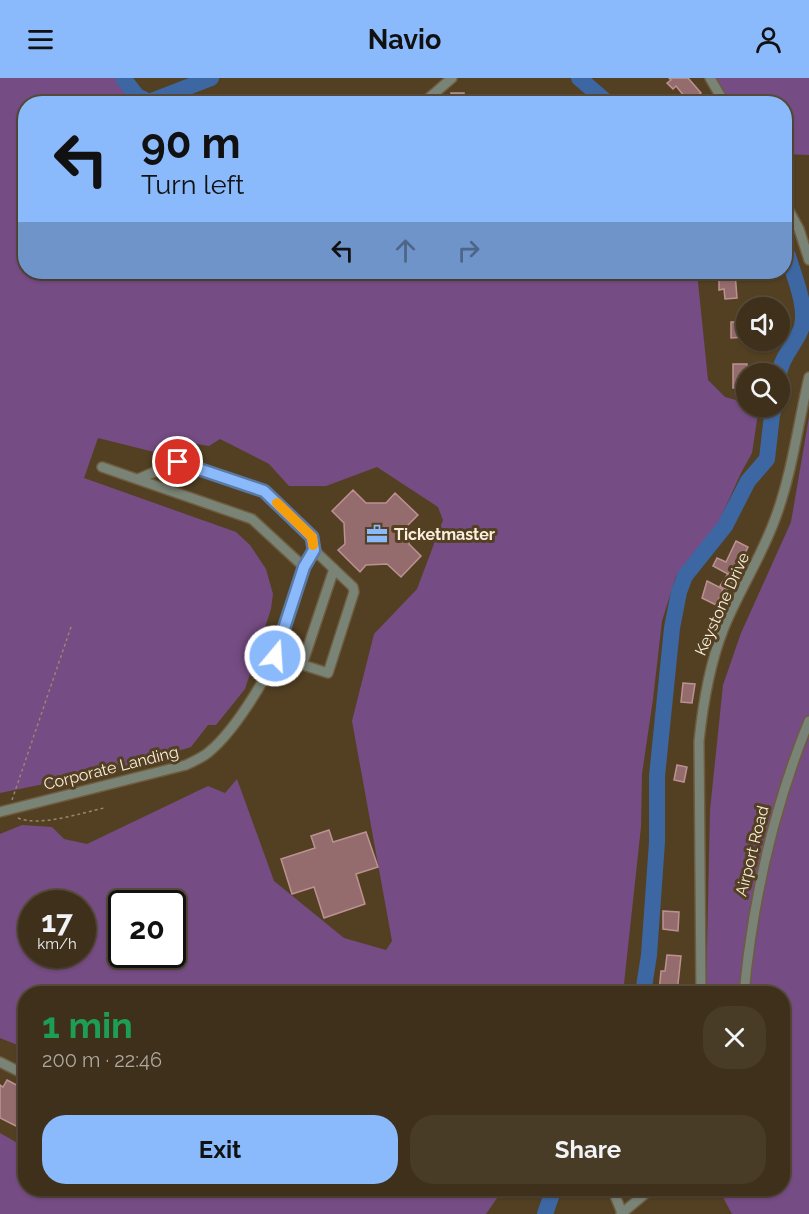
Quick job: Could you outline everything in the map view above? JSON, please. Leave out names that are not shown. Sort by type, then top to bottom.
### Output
[{"type":"street","points":[[431,96],[452,78]]},
{"type":"street","points":[[710,78],[720,96]]},
{"type":"street","points":[[792,216],[799,229],[809,260]]},
{"type":"street","name":"Keystone Drive","points":[[701,986],[699,741],[703,704],[711,666],[723,630],[765,545],[775,518],[785,487],[809,377]]},
{"type":"street","points":[[138,479],[178,462],[264,491],[312,537],[314,550],[353,587],[354,592],[328,673],[275,656]]},
{"type":"street","points":[[102,467],[252,519],[304,567]]},
{"type":"street","name":"Corporate Landing","points":[[3,812],[186,765],[209,753],[232,726],[269,670],[304,567],[314,550]]},
{"type":"street","points":[[302,664],[334,569]]},
{"type":"street","name":"Airport Road","points":[[745,986],[752,921],[766,852],[782,794],[809,721]]},
{"type":"street","points":[[0,1062],[18,1071]]},
{"type":"street","points":[[615,1196],[622,1214],[643,1196]]},
{"type":"path","points":[[72,624],[3,812],[23,820],[56,819],[105,808]]},
{"type":"shaded area","points":[[0,78],[122,78],[139,96],[18,96],[18,279],[698,279],[708,380],[725,397],[736,400],[736,417],[757,417],[752,453],[711,539],[676,576],[662,621],[642,774],[641,827],[624,986],[18,986],[18,1045],[0,1038],[0,834],[22,825],[52,827],[64,839],[87,844],[208,786],[225,793],[237,779],[274,881],[344,938],[386,950],[392,941],[352,721],[374,634],[417,589],[443,520],[438,507],[377,467],[326,486],[289,486],[269,464],[220,439],[209,446],[179,441],[154,452],[98,438],[84,478],[236,532],[250,545],[266,569],[273,594],[271,609],[245,689],[216,725],[208,725],[191,747],[122,768],[0,793]]},
{"type":"shaded area","points":[[710,78],[809,78],[809,155],[792,154],[792,96],[723,96]]},
{"type":"shaded area","points":[[809,417],[809,1214],[732,1214],[722,1196],[790,1196],[790,986],[706,986],[710,810],[723,685],[741,633],[791,522]]},
{"type":"shaded area","points":[[0,1133],[18,1143],[18,1196],[498,1196],[486,1214],[0,1214]]},
{"type":"building","points":[[669,78],[688,78],[701,93],[697,96],[684,96],[676,86],[673,89],[667,83],[671,80]]},
{"type":"building","points":[[451,93],[464,93],[464,96],[445,95],[452,95]]},
{"type":"building","points":[[736,279],[736,298],[725,299],[724,289],[719,290],[719,280]]},
{"type":"building","points":[[731,322],[736,322],[736,338],[731,338]]},
{"type":"building","points":[[733,364],[736,364],[736,388],[733,388]]},
{"type":"building","name":"Ticketmaster","points":[[353,490],[366,503],[386,503],[395,493],[418,515],[408,525],[409,544],[421,556],[401,577],[387,564],[366,565],[360,572],[338,550],[345,544],[344,523],[332,511]]},
{"type":"building","points":[[736,541],[748,547],[738,568],[742,571],[728,590],[720,586],[728,574],[713,566],[717,558],[726,562]]},
{"type":"building","points":[[707,581],[723,589],[716,605],[702,598]]},
{"type":"building","points":[[683,683],[695,684],[692,703],[681,702]]},
{"type":"building","points":[[677,765],[687,767],[684,782],[674,780]]},
{"type":"building","points":[[329,830],[333,842],[366,832],[378,867],[356,874],[365,904],[324,918],[314,887],[292,894],[281,859],[315,848],[311,836]]},
{"type":"building","points":[[663,911],[679,912],[678,931],[663,929]]},
{"type":"building","points":[[667,955],[681,956],[678,986],[660,986],[661,971],[665,971]]},
{"type":"building","points":[[7,1080],[18,1086],[18,1123],[16,1126],[0,1118],[0,1085],[3,1087]]},
{"type":"waterway","points":[[123,78],[137,96]]},
{"type":"waterway","points":[[164,96],[211,78]]},
{"type":"waterway","points":[[579,78],[600,96]]},
{"type":"waterway","points":[[782,363],[800,332],[803,318],[799,291],[792,269]]},
{"type":"waterway","points":[[644,986],[649,955],[657,842],[657,776],[672,628],[679,592],[685,576],[725,526],[748,481],[767,459],[772,417]]},
{"type":"waterway","points":[[545,1214],[551,1196]]},
{"type":"slow traffic","points":[[277,503],[312,537],[313,545]]},
{"type":"place","name":"Ticketmaster","points":[[377,534]]},
{"type":"route","points":[[178,462],[264,491],[312,537],[314,550],[304,567],[275,656]]}]
